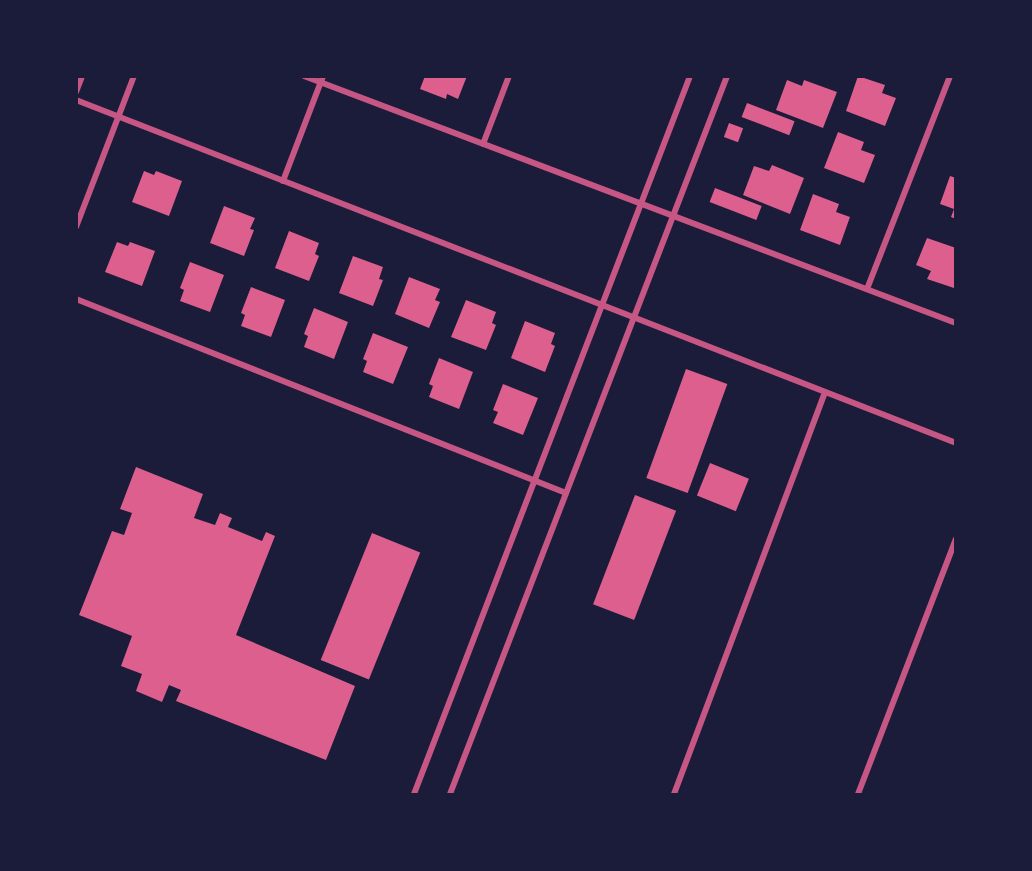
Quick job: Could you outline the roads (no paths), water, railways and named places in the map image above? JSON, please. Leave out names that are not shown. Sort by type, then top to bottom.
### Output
[{"type":"street","points":[[76,92],[82,76]]},
{"type":"street","points":[[76,227],[134,76]]},
{"type":"street","points":[[304,76],[322,80],[483,144],[956,323]]},
{"type":"street","points":[[483,144],[509,76]]},
{"type":"street","points":[[414,795],[690,76]]},
{"type":"street","points":[[450,795],[727,76]]},
{"type":"street","points":[[867,289],[950,76]]},
{"type":"street","points":[[283,181],[322,80]]},
{"type":"street","points":[[76,100],[956,443]]},
{"type":"street","points":[[76,299],[566,493]]},
{"type":"street","points":[[674,795],[825,392]]},
{"type":"street","points":[[858,795],[956,539]]}]
